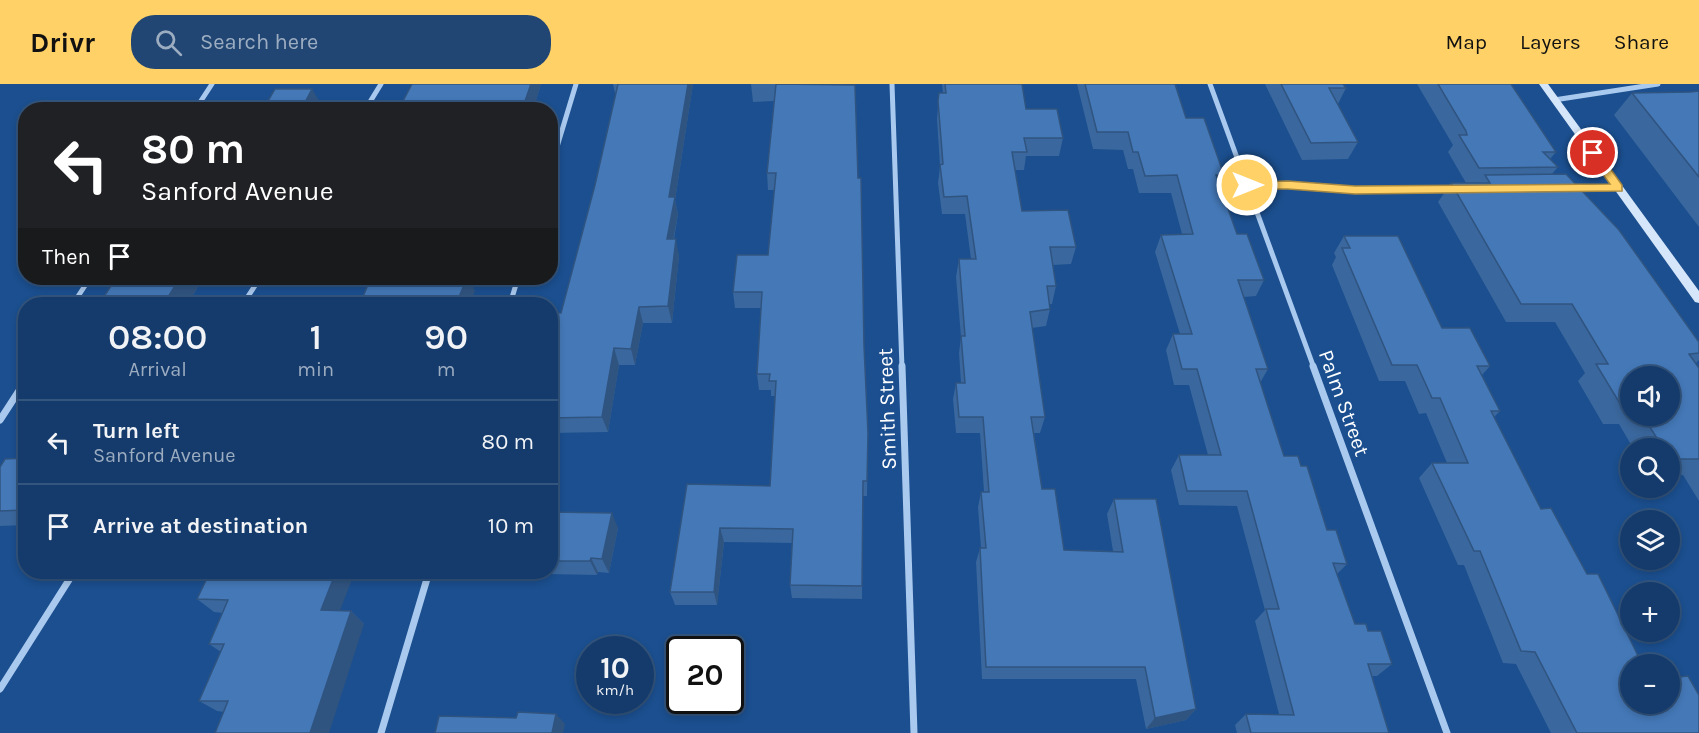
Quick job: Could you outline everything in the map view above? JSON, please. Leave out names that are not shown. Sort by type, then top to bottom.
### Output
[{"type":"main road","points":[[1543,84],[1699,299]]},
{"type":"street","points":[[200,102],[212,84]]},
{"type":"street","points":[[370,102],[381,84]]},
{"type":"street","points":[[558,144],[576,84]]},
{"type":"street","name":"Smith Street","points":[[892,84],[914,733]]},
{"type":"street","name":"Palm Street","points":[[1210,84],[1447,733]]},
{"type":"street","points":[[1554,100],[1658,84]]},
{"type":"street","points":[[0,420],[18,392]]},
{"type":"street","points":[[0,689],[70,579]]},
{"type":"street","points":[[381,733],[427,579]]},
{"type":"lane","points":[[1247,185],[1288,185],[1355,190],[1461,189]]},
{"type":"lane","points":[[1564,188],[1618,188]]},
{"type":"building","points":[[412,84],[531,84],[525,102],[403,102]]},
{"type":"building","points":[[618,84],[688,84],[669,197],[675,197],[667,239],[676,239],[668,306],[639,307],[631,349],[614,348],[602,417],[558,418],[558,313],[561,313],[595,185]]},
{"type":"building","points":[[776,84],[855,85],[858,178],[861,178],[868,433],[867,481],[863,481],[862,586],[790,585],[793,529],[720,528],[714,592],[670,592],[687,484],[770,486],[776,381],[769,381],[770,374],[757,374],[762,292],[733,292],[737,255],[768,255],[776,173],[767,173]]},
{"type":"building","points":[[945,84],[1022,84],[1026,109],[1057,109],[1063,138],[1024,138],[1027,152],[1012,152],[1022,211],[1068,210],[1076,247],[1050,247],[1056,286],[1047,286],[1050,309],[1030,312],[1045,417],[1031,417],[1042,489],[1055,489],[1064,550],[1123,552],[1114,499],[1156,499],[1196,709],[1155,718],[1145,667],[986,667],[980,548],[986,548],[981,492],[989,492],[983,417],[959,417],[956,383],[965,383],[961,336],[965,336],[959,259],[976,259],[967,196],[944,197],[940,165],[943,164],[938,101],[939,93],[946,93]]},
{"type":"building","points":[[1085,84],[1175,84],[1186,118],[1204,118],[1224,175],[1216,175],[1237,234],[1247,234],[1264,280],[1238,280],[1268,369],[1256,369],[1284,456],[1298,456],[1301,466],[1307,466],[1327,530],[1336,530],[1347,564],[1333,563],[1355,624],[1366,624],[1368,631],[1381,631],[1392,664],[1368,664],[1389,733],[1251,733],[1246,714],[1294,715],[1266,609],[1279,609],[1247,491],[1187,491],[1179,455],[1221,455],[1197,369],[1182,369],[1173,334],[1192,334],[1161,235],[1193,234],[1177,175],[1145,176],[1138,152],[1133,152],[1128,132],[1097,132]]},
{"type":"building","points":[[1281,84],[1343,84],[1346,88],[1329,88],[1358,142],[1311,143]]},
{"type":"building","points":[[1438,84],[1511,84],[1556,152],[1543,152],[1558,167],[1479,168],[1459,135],[1467,135],[1466,131]]},
{"type":"building","points":[[275,89],[312,89],[305,102],[268,102]]},
{"type":"building","points":[[1699,91],[1699,177],[1632,93]]},
{"type":"building","points":[[1566,174],[1619,230],[1699,342],[1699,353],[1689,354],[1699,368],[1699,459],[1680,459],[1680,438],[1657,438],[1649,426],[1680,426],[1680,366],[1620,366],[1620,404],[1596,364],[1608,364],[1572,304],[1521,304],[1451,183],[1490,183],[1485,175]]},
{"type":"building","points":[[1344,236],[1398,236],[1442,328],[1470,328],[1490,366],[1477,366],[1500,411],[1491,411],[1541,509],[1551,508],[1587,574],[1598,574],[1620,619],[1620,642],[1631,642],[1637,654],[1620,654],[1620,714],[1680,714],[1680,677],[1688,676],[1699,695],[1699,733],[1577,733],[1535,652],[1521,651],[1480,551],[1474,551],[1432,463],[1468,463],[1440,398],[1432,398],[1417,365],[1392,365],[1342,248],[1350,248]]},
{"type":"building","points":[[112,285],[176,285],[168,297],[104,297]]},
{"type":"building","points":[[368,285],[464,285],[459,297],[363,297]]},
{"type":"building","points":[[18,458],[18,510],[0,511],[0,467],[5,459]]},
{"type":"building","points":[[558,512],[612,513],[602,559],[591,558],[590,561],[558,561]]},
{"type":"building","points":[[207,579],[333,579],[321,610],[351,611],[310,733],[215,733],[228,701],[199,701],[224,644],[209,644],[228,600],[197,599]]},
{"type":"building","points":[[518,712],[556,714],[552,733],[435,733],[439,716],[516,718]]},
{"type":"route","points":[[1247,185],[1288,185],[1355,190],[1618,188],[1593,153]]}]
